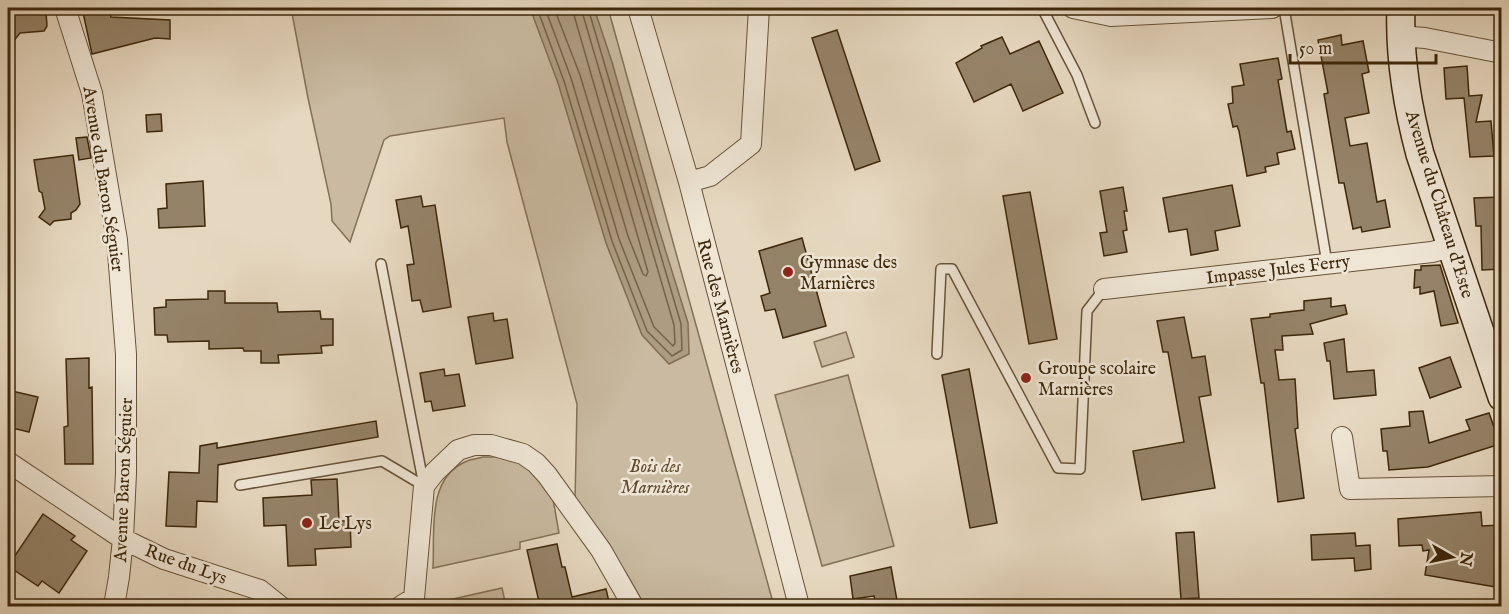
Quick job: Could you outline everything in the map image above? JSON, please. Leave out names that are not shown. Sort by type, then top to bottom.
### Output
[{"type":"street","name":"Avenue du Baron Séguier","points":[[65,8],[92,93],[117,240],[126,354]]},
{"type":"street","name":"Rue des Marnières","points":[[638,8],[689,182],[800,606]]},
{"type":"street","points":[[689,182],[710,176],[751,144],[759,8]]},
{"type":"street","points":[[1073,8],[1111,16],[1272,8]]},
{"type":"street","name":"Avenue du Château d'Este","points":[[1401,8],[1401,63],[1412,124],[1502,397]]},
{"type":"street","points":[[1400,36],[1425,38],[1502,53]]},
{"type":"street","name":"Impasse Jules Ferry","points":[[1104,289],[1432,252],[1451,247]]},
{"type":"street","name":"Avenue Baron Séguier","points":[[114,606],[123,539],[126,473],[126,354]]},
{"type":"street","points":[[1342,437],[1350,489],[1502,486]]},
{"type":"street","points":[[401,606],[414,597],[424,486],[448,458],[458,450],[474,445],[500,447],[524,454],[536,463],[601,550],[633,606]]},
{"type":"street","name":"Rue du Lys","points":[[9,465],[123,539],[164,559],[260,590],[280,606]]},
{"type":"lane","points":[[1042,8],[1077,75],[1095,123]]},
{"type":"lane","points":[[1284,8],[1327,263]]},
{"type":"lane","points":[[381,264],[424,486]]},
{"type":"lane","points":[[937,354],[941,269],[952,269],[1058,468],[1080,469],[1087,311],[1104,289]]},
{"type":"lane","points":[[240,485],[382,461],[424,486]]},
{"type":"green space","name":"Bois des Marnières","points":[[291,8],[608,8],[774,606],[645,606],[626,573],[575,502],[577,404],[507,142],[504,118],[390,136],[384,140],[350,242],[332,221],[331,204]]},
{"type":"green space","points":[[846,332],[854,357],[822,367],[814,342]]},
{"type":"green space","points":[[848,375],[894,546],[822,566],[775,395]]},
{"type":"green space","points":[[503,457],[531,468],[553,499],[559,533],[520,542],[520,549],[433,568],[435,509],[438,494],[444,481],[453,470],[469,460]]},
{"type":"green space","points":[[502,588],[506,606],[422,606]]},
{"type":"water","points":[[530,8],[594,8],[612,62],[657,223],[688,323],[689,354],[669,364],[642,335],[606,243],[558,83]]},
{"type":"building","points":[[8,8],[41,8],[46,12],[47,26],[44,31],[20,33],[8,48]]},
{"type":"building","points":[[82,8],[108,8],[111,17],[170,20],[170,39],[155,38],[92,54]]},
{"type":"building","points":[[837,30],[880,161],[855,170],[812,38]]},
{"type":"building","points":[[1341,35],[1342,45],[1363,41],[1369,72],[1362,74],[1369,113],[1345,118],[1350,146],[1367,143],[1377,202],[1385,200],[1390,227],[1362,232],[1361,227],[1353,229],[1344,183],[1339,183],[1324,94],[1328,93],[1318,40]]},
{"type":"building","points":[[1002,37],[1010,54],[1039,41],[1063,93],[1023,111],[1011,84],[974,102],[956,63],[982,48],[981,46]]},
{"type":"building","points":[[1278,58],[1282,79],[1278,80],[1287,132],[1291,131],[1295,149],[1277,153],[1279,164],[1265,167],[1266,172],[1247,176],[1239,131],[1237,126],[1233,127],[1228,104],[1233,103],[1232,87],[1244,85],[1240,64]]},
{"type":"building","points":[[1467,66],[1469,96],[1482,95],[1476,122],[1491,121],[1494,156],[1470,157],[1464,98],[1446,99],[1444,68]]},
{"type":"building","points":[[161,114],[162,131],[147,132],[146,115]]},
{"type":"building","points":[[87,137],[91,158],[79,160],[76,138]]},
{"type":"building","points":[[73,155],[80,204],[71,213],[71,219],[54,221],[50,225],[39,217],[45,209],[42,193],[39,191],[34,160]]},
{"type":"building","points":[[203,181],[205,226],[159,228],[158,209],[167,208],[166,184]]},
{"type":"building","points":[[1232,185],[1240,226],[1215,231],[1218,250],[1191,255],[1187,229],[1169,232],[1163,198]]},
{"type":"building","points":[[1123,187],[1127,230],[1123,231],[1127,252],[1104,256],[1100,233],[1107,232],[1100,191]]},
{"type":"building","points":[[1030,192],[1057,339],[1029,344],[1003,196]]},
{"type":"building","points":[[421,196],[423,207],[435,205],[451,307],[423,312],[420,300],[412,301],[407,265],[414,264],[408,226],[401,228],[396,200]]},
{"type":"building","points":[[1502,197],[1502,269],[1482,270],[1481,226],[1476,226],[1474,198]]},
{"type":"building","name":"Gymnase des Marnières","points":[[802,238],[826,326],[783,338],[775,309],[765,311],[761,296],[770,293],[759,251]]},
{"type":"building","points":[[1440,265],[1458,323],[1441,326],[1434,291],[1420,294],[1420,287],[1414,288],[1415,270],[1421,270],[1421,266]]},
{"type":"building","points":[[208,291],[225,291],[225,303],[277,303],[278,312],[320,311],[321,319],[333,319],[333,345],[321,346],[322,353],[278,355],[279,363],[261,363],[261,351],[244,351],[243,348],[209,349],[209,341],[168,342],[167,335],[155,335],[154,308],[166,307],[166,300],[208,299]]},
{"type":"building","points":[[1331,298],[1331,307],[1345,305],[1347,314],[1310,324],[1313,334],[1282,336],[1283,350],[1275,350],[1279,380],[1295,379],[1298,428],[1295,429],[1304,498],[1278,502],[1264,383],[1261,383],[1251,319],[1304,310],[1304,301]]},
{"type":"building","points":[[493,313],[494,321],[507,319],[513,358],[476,364],[468,317]]},
{"type":"building","points":[[1184,317],[1192,358],[1205,356],[1211,395],[1199,397],[1215,488],[1142,500],[1133,451],[1184,442],[1168,352],[1163,352],[1157,321]]},
{"type":"building","points":[[1344,339],[1347,372],[1374,370],[1376,395],[1334,399],[1330,361],[1327,361],[1324,343]]},
{"type":"building","points":[[1450,357],[1461,387],[1430,398],[1419,368]]},
{"type":"building","points":[[89,358],[89,388],[92,387],[93,464],[65,464],[64,427],[68,426],[66,359]]},
{"type":"building","points":[[444,369],[445,376],[459,374],[465,406],[433,411],[431,401],[425,402],[420,373]]},
{"type":"building","points":[[969,369],[997,523],[970,528],[942,375]]},
{"type":"building","points":[[12,391],[38,397],[29,432],[8,427],[8,408]]},
{"type":"building","points":[[1423,411],[1429,443],[1470,430],[1466,420],[1489,413],[1500,444],[1428,467],[1389,470],[1387,451],[1383,451],[1381,429],[1410,426],[1409,412]]},
{"type":"building","points":[[376,421],[378,437],[218,465],[217,502],[197,501],[196,527],[166,526],[169,472],[199,473],[200,446],[217,443],[217,448]]},
{"type":"building","name":"Le Lys","points":[[337,479],[339,521],[350,521],[351,547],[315,549],[316,565],[288,566],[286,525],[264,526],[263,498],[312,495],[311,480]]},
{"type":"building","points":[[1481,512],[1482,526],[1502,525],[1502,588],[1425,575],[1429,550],[1423,551],[1422,545],[1399,546],[1398,519]]},
{"type":"building","points":[[43,514],[75,536],[71,540],[87,551],[59,593],[42,581],[38,586],[8,566]]},
{"type":"building","points":[[1194,532],[1199,598],[1181,599],[1176,533]]},
{"type":"building","points":[[1355,533],[1356,546],[1370,545],[1371,569],[1355,571],[1354,558],[1312,560],[1311,535]]},
{"type":"building","points":[[557,544],[572,597],[606,589],[610,606],[540,606],[527,550]]},
{"type":"building","points":[[891,567],[898,606],[876,606],[874,596],[853,599],[850,576]]},
{"type":"place","name":"Gymnase des Marnières","points":[[788,272]]},
{"type":"place","name":"Groupe scolaire Marnières","points":[[1026,378]]},
{"type":"place","name":"Le Lys","points":[[307,523]]}]
